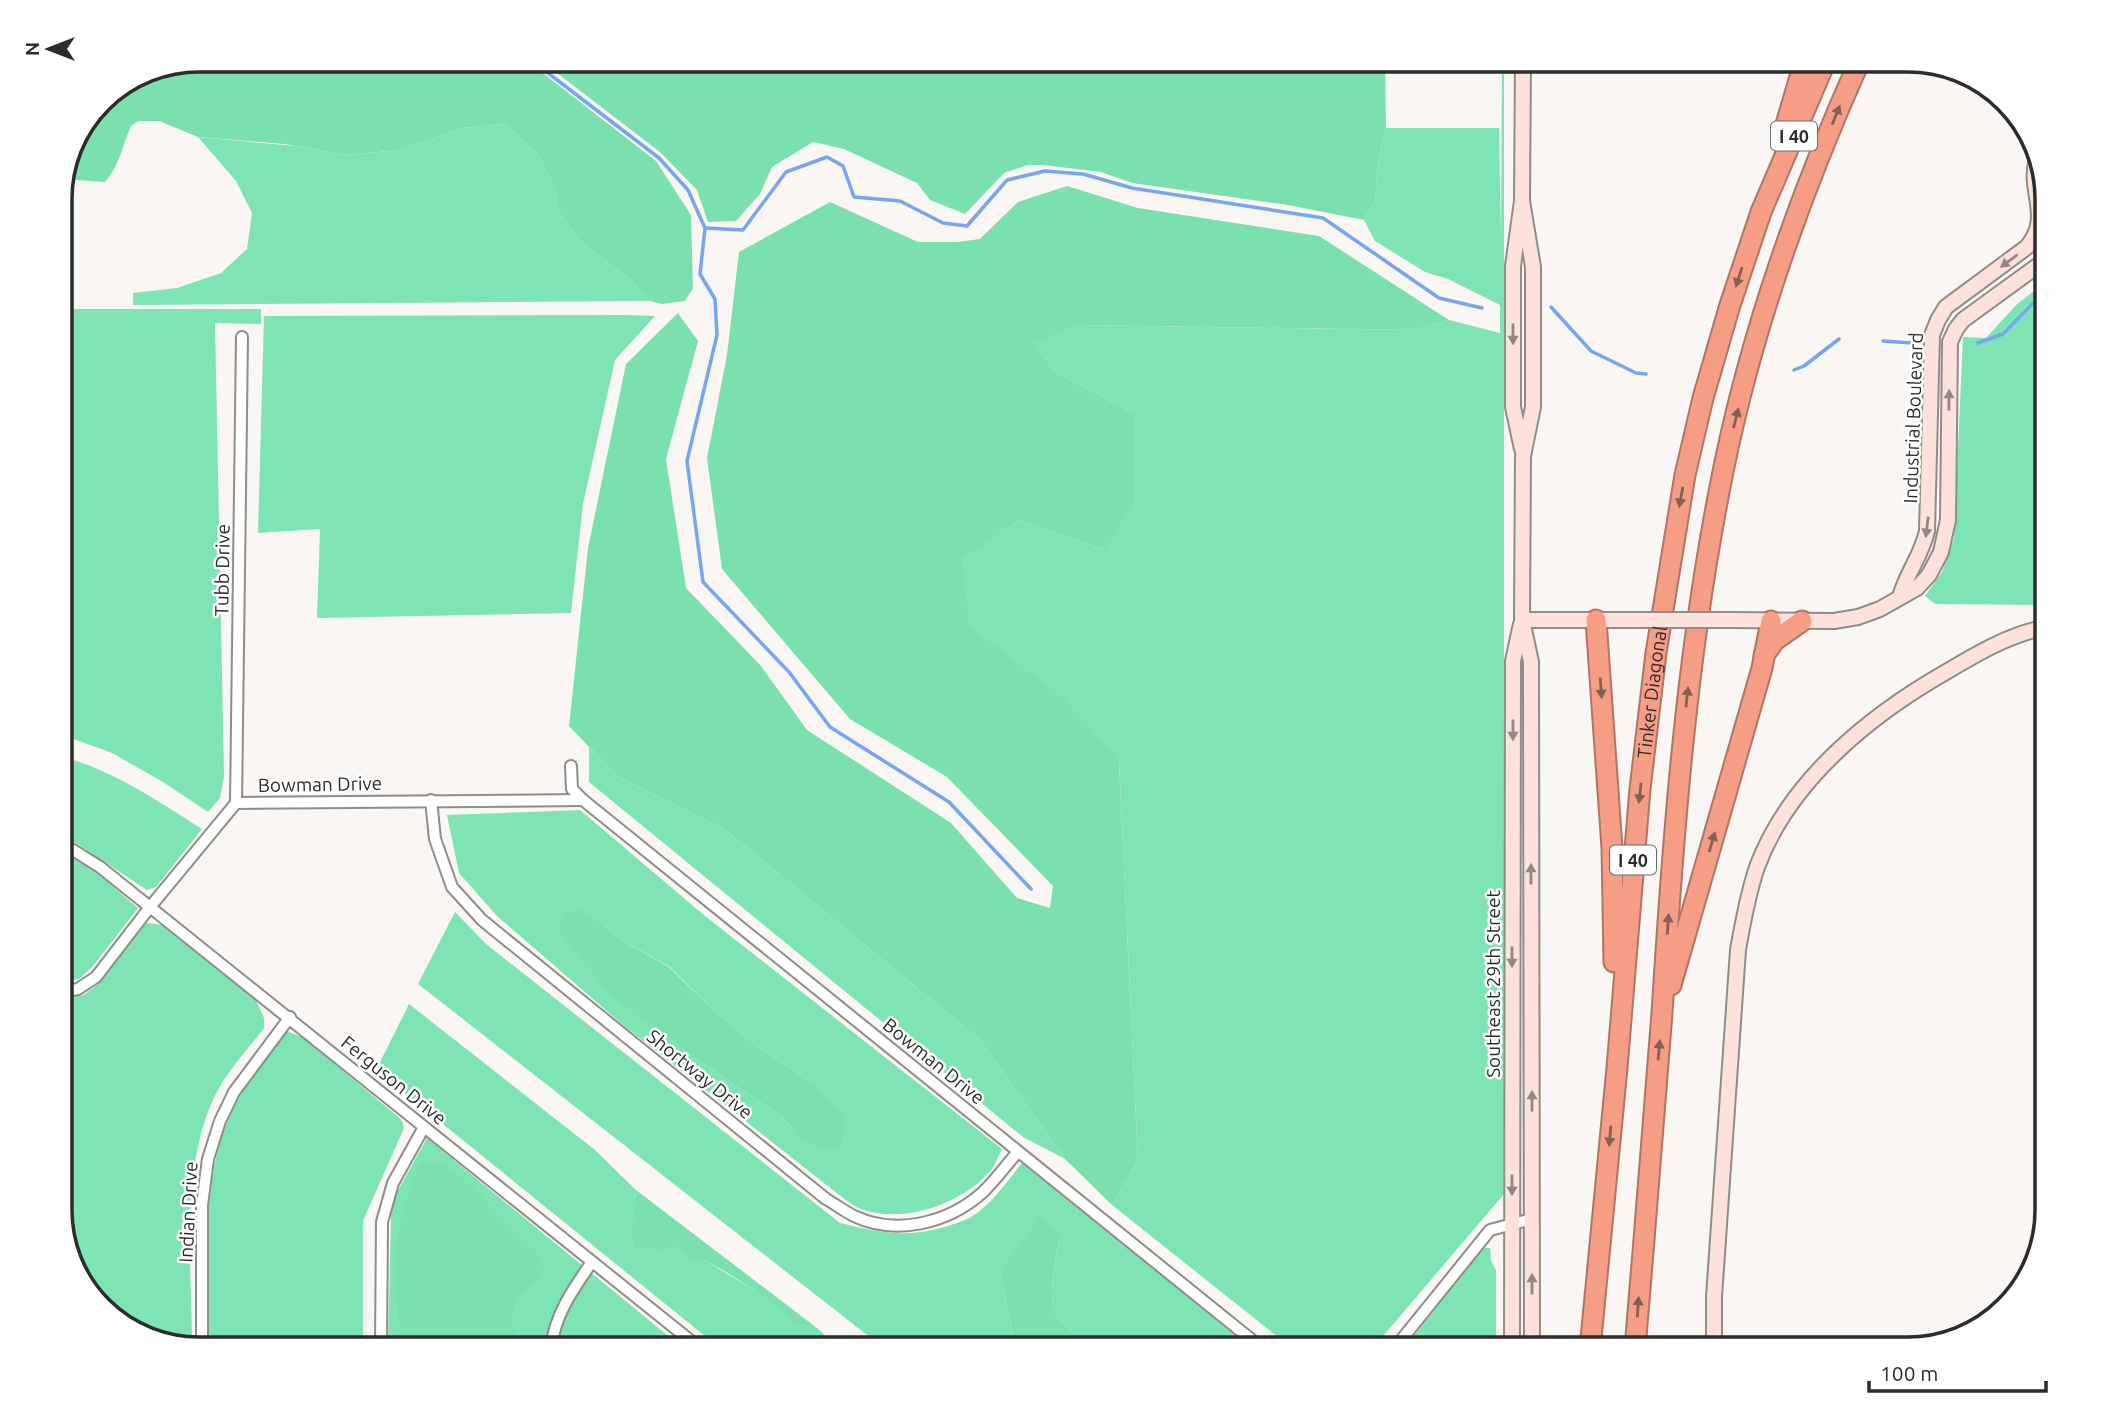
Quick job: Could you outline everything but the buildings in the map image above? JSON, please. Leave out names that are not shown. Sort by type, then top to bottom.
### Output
[{"type":"highway","points":[[1761,212],[1802,72]]},
{"type":"highway","name":"Tinker Diagonal","points":[[1591,1337],[1640,789],[1667,579],[1685,475],[1703,398],[1761,212],[1821,72]]},
{"type":"highway","name":"Tinker Diagonal","points":[[1636,1337],[1687,692],[1720,484],[1763,316],[1798,214],[1854,72]]},
{"type":"highway","points":[[1848,86],[1858,72]]},
{"type":"highway","points":[[1596,620],[1612,848],[1617,1069]]},
{"type":"highway","points":[[1661,1016],[1764,655],[1771,621]]},
{"type":"highway","points":[[1764,655],[1775,640],[1802,621]]},
{"type":"main road","name":"Southeast 29th Street","points":[[1512,1337],[1513,662],[1522,620],[1523,456],[1513,407],[1513,266],[1522,201],[1523,72]]},
{"type":"main road","name":"Industrial Boulevard","points":[[1900,597],[1905,579],[1923,551],[1927,531],[1932,335],[1946,307],[2027,247],[2035,237]]},
{"type":"main road","name":"Industrial Boulevard","points":[[1522,620],[1834,621],[1858,617],[1880,609],[1917,588],[1929,575],[1941,552],[1948,520],[1950,342],[1963,320],[2035,268]]},
{"type":"main road","points":[[1930,437],[1948,437]]},
{"type":"main road","name":"Southeast 29th Street","points":[[1522,620],[1531,662],[1532,1337]]},
{"type":"main road","points":[[1714,1337],[1714,1297],[1738,950],[1744,909],[1758,865],[1784,816],[1821,765],[1866,726],[1929,682],[1989,647],[2035,629]]},
{"type":"street","name":"Tubb Drive","points":[[236,803],[242,337]]},
{"type":"street","name":"Bowman Drive","points":[[571,766],[572,789],[583,800],[1248,1337]]},
{"type":"street","name":"Shortway Drive","points":[[431,800],[435,839],[452,887],[482,920],[826,1199],[855,1216],[889,1226],[922,1223],[952,1214],[981,1193],[1018,1152]]},
{"type":"street","name":"Bowman Drive","points":[[72,990],[96,977],[236,803],[583,800]]},
{"type":"street","name":"Ferguson Drive","points":[[72,850],[100,866],[686,1337]]},
{"type":"street","name":"Indian Drive","points":[[202,1337],[202,1205],[208,1158],[220,1121],[234,1092],[290,1017]]},
{"type":"street","points":[[381,1337],[382,1222],[393,1183],[424,1127]]},
{"type":"street","points":[[1404,1337],[1490,1230],[1532,1219]]},
{"type":"street","points":[[554,1337],[568,1296],[592,1262]]},
{"type":"green space","points":[[190,72],[541,72],[656,161],[691,215],[693,288],[685,301],[662,304],[649,301],[631,280],[580,242],[558,211],[555,189],[538,154],[505,124],[463,128],[400,150],[346,155],[284,144],[198,137],[159,121],[139,121],[131,126],[117,162],[105,182],[73,180],[81,150],[93,128],[115,103],[128,93],[166,76]]},
{"type":"green space","points":[[556,72],[1385,72],[1386,128],[1379,155],[1375,200],[1364,220],[1288,205],[1132,183],[1101,172],[1043,165],[1028,165],[1004,173],[965,214],[930,200],[917,183],[844,149],[813,142],[772,167],[760,194],[736,221],[708,222],[697,190],[660,152]]},
{"type":"green space","points":[[1504,72],[1504,1194],[1382,1337],[1278,1337],[1112,1205],[1138,1161],[1119,761],[968,626],[963,557],[1019,520],[1105,550],[1134,413],[1058,374],[1032,342],[1077,325],[1413,330],[1449,320],[1500,333],[1500,305],[1448,279],[1425,272],[1375,241],[1364,220],[1375,200],[1379,155],[1386,128],[1499,128],[1501,239]]},
{"type":"green space","points":[[505,124],[538,154],[555,189],[558,211],[580,242],[631,280],[649,301],[133,305],[133,293],[177,288],[221,273],[247,249],[252,213],[236,181],[198,137],[295,146],[346,155],[400,150],[463,128]]},
{"type":"green space","points":[[1067,186],[1138,208],[1319,236],[1449,320],[1413,330],[1077,325],[1033,343],[1058,374],[1134,413],[1134,501],[1105,550],[1019,520],[963,558],[969,626],[1065,699],[1119,761],[1138,1161],[1112,1205],[1065,1159],[980,1040],[723,828],[618,777],[569,726],[588,548],[626,364],[678,313],[698,341],[666,459],[686,588],[761,666],[807,730],[951,823],[1017,898],[1050,908],[1053,886],[947,777],[850,719],[722,569],[707,458],[727,355],[739,252],[830,202],[918,242],[980,239],[1018,202]]},
{"type":"green space","points":[[2035,290],[2035,605],[1935,604],[1925,596],[1942,572],[1954,539],[1963,337],[1986,338],[2017,304]]},
{"type":"green space","points":[[72,309],[261,309],[261,324],[215,323],[224,776],[220,798],[208,812],[112,753],[72,738]]},
{"type":"green space","points":[[264,316],[655,316],[615,360],[583,504],[571,613],[317,618],[320,529],[258,533]]},
{"type":"green space","points":[[589,747],[618,777],[723,828],[980,1040],[1065,1159],[1023,1137],[589,782]]},
{"type":"green space","points":[[72,760],[116,778],[202,829],[156,887],[147,890],[72,841]]},
{"type":"green space","points":[[580,810],[705,916],[1002,1149],[992,1169],[966,1192],[932,1208],[896,1214],[878,1213],[852,1204],[623,1025],[497,916],[459,873],[447,815]],"holes":[[[594,917],[622,940],[670,967],[709,1006],[759,1048],[810,1081],[796,1133],[784,1118],[699,1061],[687,1050]]]},
{"type":"green space","points":[[72,858],[111,885],[138,908],[93,966],[79,979],[72,980]]},
{"type":"green space","points":[[581,910],[622,940],[669,967],[709,1006],[759,1048],[810,1081],[842,1112],[845,1129],[840,1147],[821,1150],[796,1133],[784,1118],[699,1061],[619,1001],[592,973],[560,932],[562,913]]},
{"type":"green space","points":[[455,912],[486,944],[840,1223],[879,1231],[915,1233],[956,1223],[971,1217],[987,1205],[1026,1158],[1237,1337],[1077,1337],[1058,1318],[1052,1301],[1053,1278],[1061,1236],[1000,1271],[1014,1337],[870,1337],[418,984]]},
{"type":"green space","points":[[147,923],[163,925],[256,1000],[264,1018],[264,1028],[219,1088],[206,1116],[198,1147],[190,1215],[192,1337],[158,1331],[128,1316],[115,1306],[89,1274],[74,1235],[72,997],[84,995],[98,984]]},
{"type":"green space","points":[[409,1004],[595,1150],[636,1190],[634,1218],[691,1260],[704,1260],[756,1291],[798,1324],[813,1325],[825,1337],[706,1337],[376,1070]]},
{"type":"green space","points":[[286,1031],[302,1037],[396,1115],[404,1128],[363,1221],[363,1337],[208,1337],[207,1228],[214,1168],[221,1139],[237,1101],[281,1034]]},
{"type":"green space","points":[[427,1138],[669,1337],[388,1337],[391,1216],[396,1194]]},
{"type":"green space","points":[[439,1162],[456,1172],[543,1258],[543,1274],[515,1304],[514,1337],[402,1337],[396,1253],[410,1186],[420,1163]]},
{"type":"green space","points":[[636,1190],[813,1325],[798,1325],[756,1291],[726,1272],[704,1260],[691,1260],[672,1246],[662,1250],[635,1248],[632,1234]]},
{"type":"green space","points":[[1040,1216],[1061,1236],[1053,1278],[1054,1311],[1077,1337],[1014,1337],[1000,1271]]},
{"type":"green space","points":[[1490,1248],[1491,1261],[1496,1270],[1496,1337],[1413,1337],[1480,1251]]},
{"type":"waterway","points":[[547,72],[659,158],[688,190],[705,228],[700,274],[715,299],[717,335],[687,461],[703,582],[789,672],[830,727],[949,802],[1031,889]]},
{"type":"waterway","points":[[705,228],[743,230],[786,172],[827,157],[843,166],[854,197],[900,201],[943,223],[967,226],[1007,180],[1045,171],[1083,174],[1132,188],[1323,218],[1439,298],[1482,308]]},
{"type":"waterway","points":[[1978,343],[2003,334],[2035,301]]},
{"type":"waterway","points":[[1551,307],[1591,351],[1636,373],[1646,374]]},
{"type":"waterway","points":[[1794,370],[1804,366],[1839,339]]},
{"type":"waterway","points":[[1883,341],[1912,343]]}]
